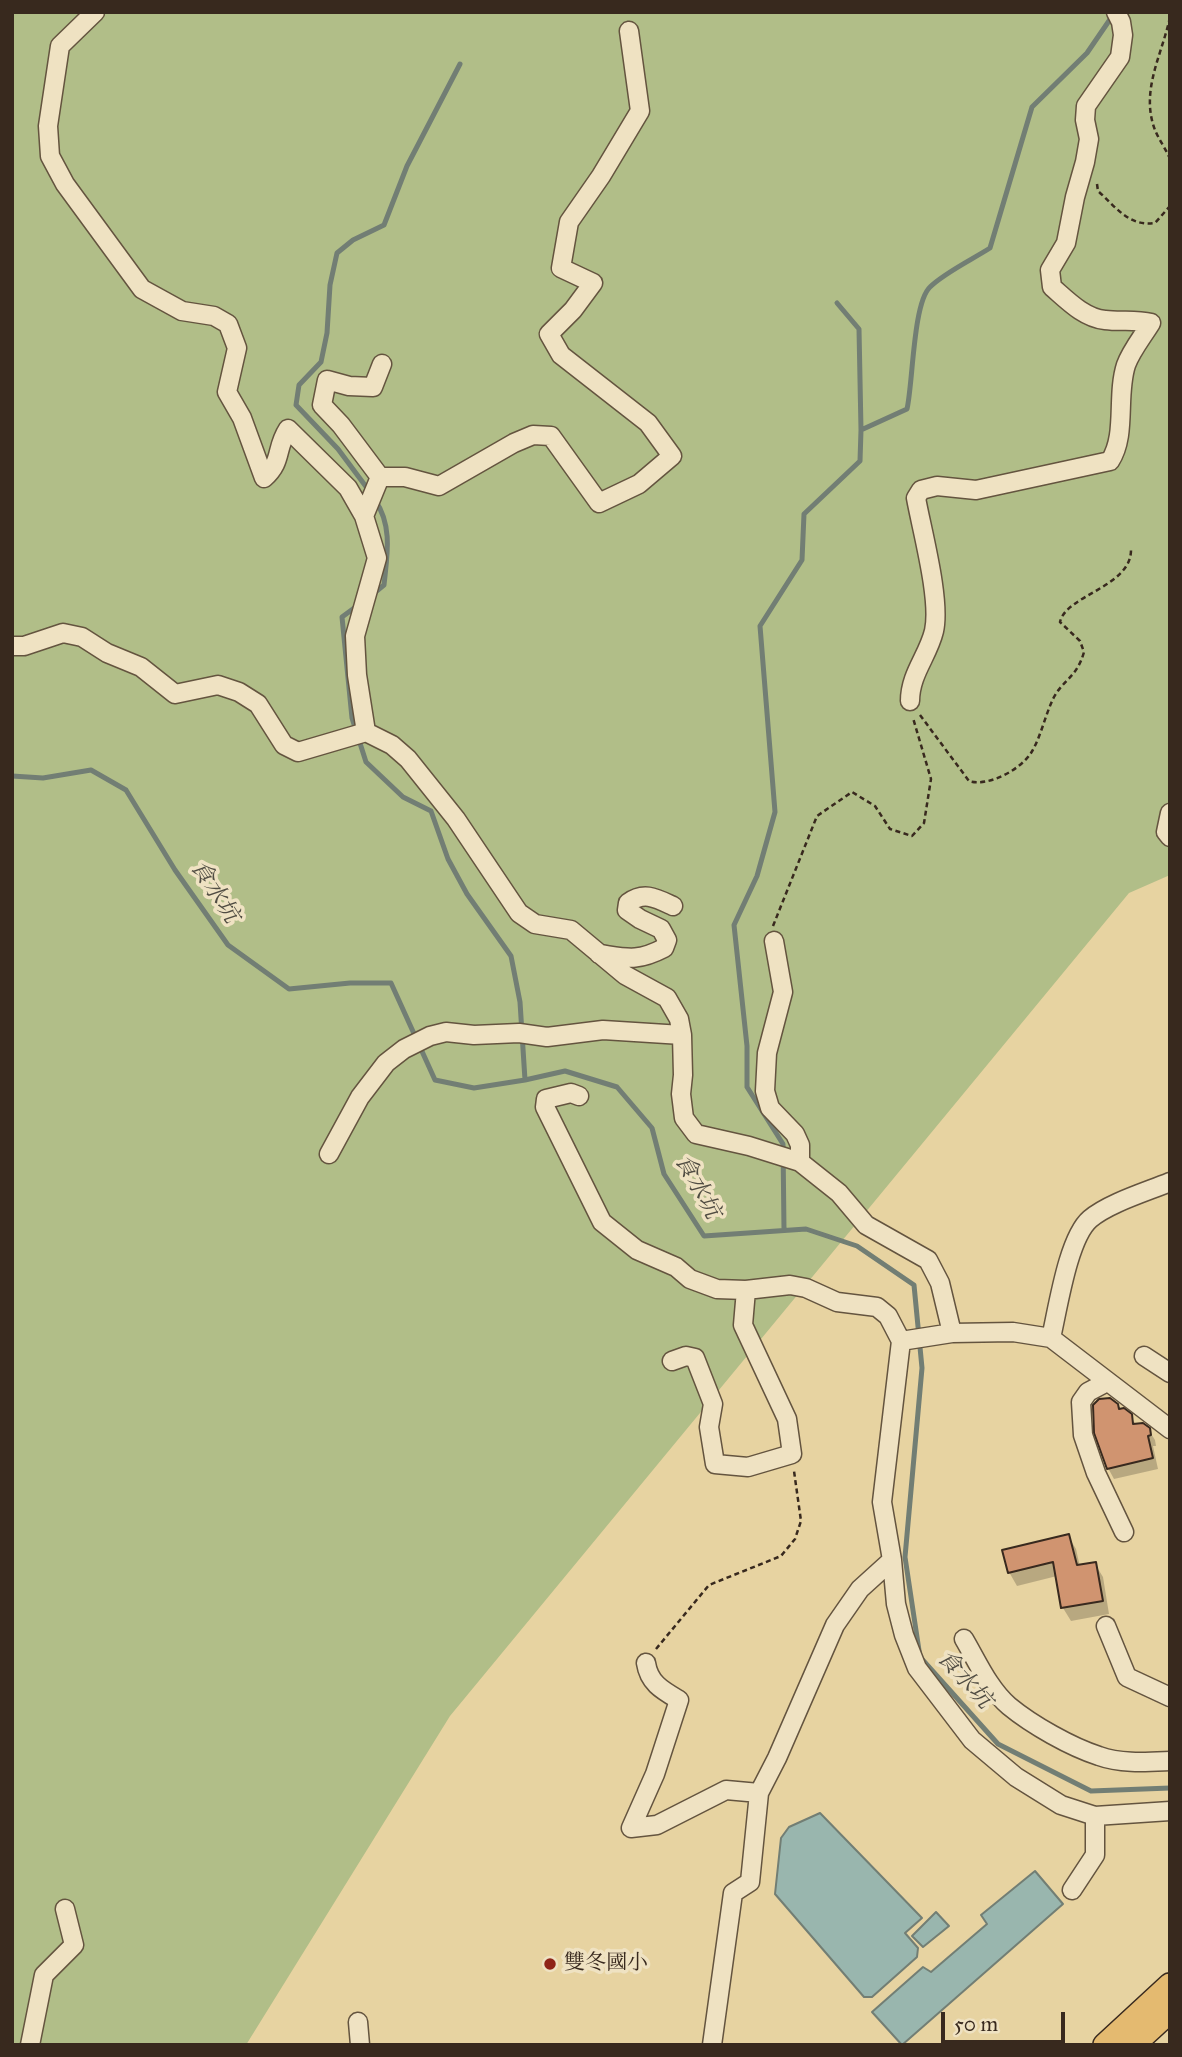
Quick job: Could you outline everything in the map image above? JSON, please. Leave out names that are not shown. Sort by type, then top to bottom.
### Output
[{"type":"main road","points":[[1105,2045],[1170,1985]]},
{"type":"main road","points":[[1133,2045],[1170,2011]]},
{"type":"street","points":[[95,12],[60,46],[48,126],[50,156],[65,184],[142,289],[183,312],[214,316],[228,324],[237,348],[228,393],[242,418],[264,478],[276,468],[282,439],[288,429],[348,488],[366,512],[377,558],[355,636],[356,675],[366,732]]},
{"type":"street","points":[[910,701],[910,686],[933,633],[937,611],[916,498],[920,490],[937,486],[976,490],[1110,461],[1117,450],[1126,364],[1151,323],[1136,319],[1103,320],[1081,311],[1052,288],[1050,270],[1066,243],[1085,162],[1089,139],[1084,120],[1086,106],[1120,57],[1123,35],[1119,17]]},
{"type":"street","points":[[378,481],[405,477],[439,486],[514,443],[533,435],[551,436],[599,503],[639,484],[672,456],[648,423],[561,355],[549,334],[573,310],[593,283],[561,268],[569,222],[601,176],[640,111],[629,30]]},
{"type":"street","points":[[378,481],[341,425],[322,405],[327,380],[349,386],[373,387],[382,364]]},
{"type":"street","points":[[366,512],[378,481]]},
{"type":"street","points":[[12,646],[24,646],[63,633],[82,637],[107,653],[141,667],[174,694],[218,685],[239,692],[258,704],[284,745],[298,752],[366,732],[392,745],[408,759],[456,819],[519,913],[535,924],[571,930],[625,975],[667,998],[679,1018],[684,1118],[696,1134],[792,1159],[839,1193],[866,1225],[928,1260],[940,1283],[952,1333]]},
{"type":"street","points":[[1170,813],[1166,831],[1170,837]]},
{"type":"street","points":[[599,954],[636,958],[646,957],[664,948],[667,940],[661,929],[627,910],[628,903],[637,897],[652,896],[673,906]]},
{"type":"street","points":[[774,941],[783,992],[768,1053],[765,1091],[771,1108],[795,1134],[800,1145],[792,1159]]},
{"type":"street","points":[[329,1153],[360,1097],[386,1063],[404,1049],[430,1035],[446,1032],[474,1035],[525,1033],[547,1037],[603,1030],[681,1035]]},
{"type":"street","points":[[579,1096],[571,1093],[546,1099],[545,1107],[602,1222],[637,1250],[676,1267],[690,1279],[717,1289],[747,1290],[790,1285],[806,1288],[837,1302],[877,1307],[888,1316],[901,1341],[882,1502],[896,1604],[917,1668],[972,1740],[1016,1777],[1060,1805],[1095,1816],[1170,1811]]},
{"type":"street","points":[[1051,1338],[1074,1243],[1089,1220],[1109,1208],[1170,1182]]},
{"type":"street","points":[[673,1361],[686,1356],[695,1358],[713,1404],[709,1427],[715,1464],[748,1468],[792,1454],[787,1419],[743,1325],[747,1290]]},
{"type":"street","points":[[901,1341],[952,1333],[1013,1332],[1051,1338],[1170,1429]]},
{"type":"street","points":[[1144,1356],[1170,1373]]},
{"type":"street","points":[[1107,1382],[1088,1392],[1081,1402],[1083,1435],[1096,1473],[1124,1532]]},
{"type":"street","points":[[712,2045],[733,1893],[750,1882],[759,1793],[835,1625],[860,1589],[892,1560]]},
{"type":"street","points":[[1106,1626],[1127,1677],[1170,1697]]},
{"type":"street","points":[[964,1639],[987,1679],[1008,1706],[1059,1738],[1100,1757],[1121,1761],[1170,1761]]},
{"type":"street","points":[[646,1663],[647,1675],[657,1687],[678,1700],[655,1774],[631,1828],[657,1825],[726,1790],[759,1793]]},
{"type":"street","points":[[1072,1890],[1095,1855],[1095,1816]]},
{"type":"street","points":[[30,2045],[44,1975],[74,1945],[65,1909]]},
{"type":"street","points":[[358,2022],[360,2045]]},
{"type":"path","points":[[1170,17],[1152,76],[1149,100],[1154,129],[1170,159]]},
{"type":"path","points":[[1096,183],[1098,191],[1130,221],[1147,225],[1156,223],[1170,206]]},
{"type":"path","points":[[910,701],[969,781],[977,784],[999,778],[1017,766],[1030,755],[1056,694],[1080,667],[1084,652],[1080,641],[1060,622],[1061,617],[1070,607],[1118,575],[1131,558],[1131,550]]},
{"type":"path","points":[[774,941],[773,924],[817,816],[852,792],[875,806],[890,829],[912,836],[924,822],[931,779],[910,701]]},
{"type":"path","points":[[646,1663],[709,1585],[781,1556],[795,1539],[801,1521],[792,1454]]},
{"type":"green space","points":[[12,12],[1170,12],[1170,875],[1129,893],[450,1716],[246,2045],[12,2045]]},
{"type":"water","points":[[820,1813],[922,1918],[905,1933],[918,1948],[917,1957],[872,1997],[864,1997],[775,1894],[781,1838],[789,1827]]},
{"type":"water","points":[[1035,1871],[1063,1904],[902,2045],[872,2012],[923,1967],[931,1972],[987,1924],[981,1915]]},
{"type":"water","points":[[936,1912],[949,1926],[923,1947],[912,1936]]},
{"type":"building","points":[[1110,1398],[1118,1404],[1119,1409],[1124,1408],[1132,1414],[1133,1424],[1143,1423],[1150,1428],[1151,1435],[1148,1436],[1153,1458],[1107,1469],[1094,1433],[1093,1405],[1099,1399]]},
{"type":"building","points":[[1069,1534],[1077,1565],[1096,1562],[1103,1601],[1061,1608],[1053,1562],[1008,1573],[1002,1550]]},
{"type":"waterway","points":[[784,1230],[783,1144],[747,1087],[747,1046],[734,925],[757,876],[775,812],[760,626],[802,560],[804,514],[860,461],[861,430],[907,409],[917,326],[924,296],[930,287],[943,277],[990,248],[1032,107],[1087,53],[1113,15]]},
{"type":"waterway","points":[[370,492],[338,449],[296,405],[299,385],[321,362],[327,333],[330,285],[337,253],[353,240],[384,225],[407,166],[460,64]]},
{"type":"waterway","points":[[837,303],[859,329],[861,430]]},
{"type":"waterway","points":[[373,594],[384,585],[387,552],[387,531],[375,500]]},
{"type":"waterway","points":[[357,606],[342,617],[352,718],[366,762],[403,797],[431,811],[448,859],[467,894],[511,956],[520,1002],[525,1080]]},
{"type":"waterway","name":"食水坑","points":[[12,776],[43,778],[91,770],[126,790],[175,870],[228,945],[289,989],[350,983],[391,983],[435,1080],[474,1088],[565,1071],[617,1087],[652,1128],[664,1174],[704,1236],[806,1229],[857,1246],[914,1285],[922,1368],[905,1557],[920,1657],[998,1744],[1091,1791],[1170,1788]]},
{"type":"place","name":"雙冬國小","points":[[550,1964]]}]
